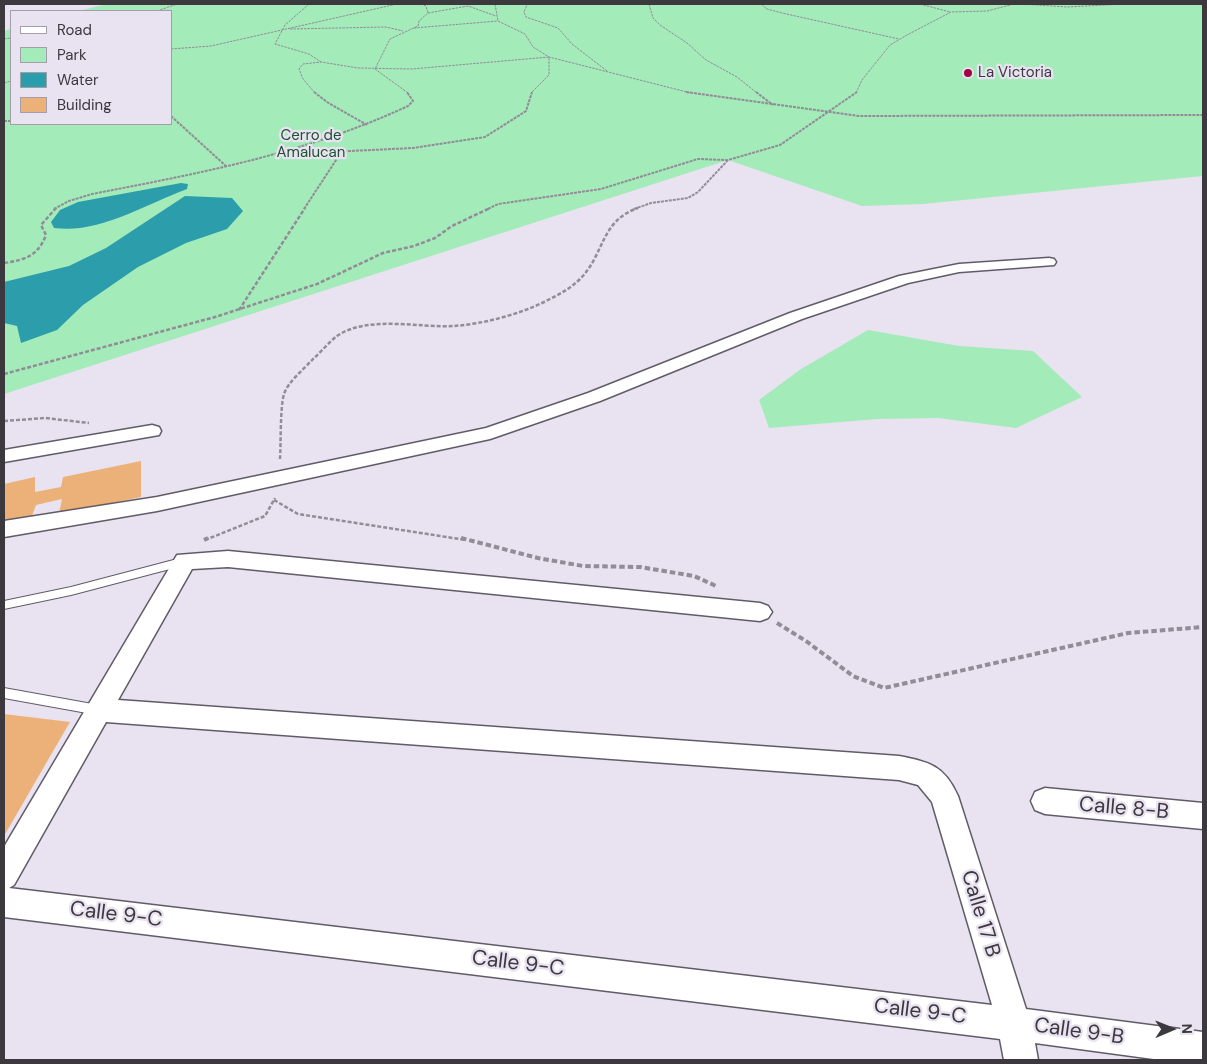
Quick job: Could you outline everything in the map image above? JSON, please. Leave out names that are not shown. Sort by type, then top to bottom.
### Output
[{"type":"street","points":[[4,528],[157,504],[490,433],[594,397],[796,316],[904,279],[958,268],[1049,262]]},
{"type":"street","points":[[4,456],[152,431]]},
{"type":"street","points":[[4,875],[185,561],[228,559],[760,612]]},
{"type":"street","name":"Calle 17 B","points":[[98,710],[899,768],[926,774],[944,796],[1014,1024],[1021,1060]]},
{"type":"street","name":"Calle 8-B","points":[[1045,801],[1203,816]]},
{"type":"street","name":"Calle 9-C","points":[[13,903],[1014,1024]]},
{"type":"street","name":"Calle 9-B","points":[[1014,1024],[1203,1049]]},
{"type":"lane","points":[[4,605],[72,592],[185,561]]},
{"type":"lane","points":[[4,693],[98,710]]},
{"type":"path","points":[[160,10],[177,4]]},
{"type":"path","points":[[309,4],[283,29],[275,44],[309,54],[321,62]]},
{"type":"path","points":[[172,48],[211,46],[396,4]]},
{"type":"path","points":[[421,4],[426,6],[428,13]]},
{"type":"path","points":[[495,4],[498,21]]},
{"type":"path","points":[[525,4],[527,5],[524,12],[526,17],[558,28],[572,44],[608,73]]},
{"type":"path","points":[[649,4],[653,18],[660,25],[687,43],[706,60],[737,77],[773,105]]},
{"type":"path","points":[[760,4],[767,9],[782,13],[900,39]]},
{"type":"path","points":[[920,4],[951,12],[987,11],[1012,4]]},
{"type":"path","points":[[1022,4],[1067,7],[1124,4]]},
{"type":"path","points":[[375,69],[382,60],[385,45],[390,39],[418,26],[419,21],[428,13],[468,6],[485,14],[497,16]]},
{"type":"path","points":[[4,374],[238,310],[317,284],[383,253],[414,246],[435,238],[452,226],[498,204],[601,189],[698,159],[728,160],[780,146],[856,93],[861,86],[862,80],[890,45],[951,12]]},
{"type":"path","points":[[411,29],[498,21],[525,34],[533,47],[549,57],[608,73],[696,94],[859,116],[1203,114]]},
{"type":"path","points":[[283,29],[386,27],[403,32]]},
{"type":"path","points":[[367,125],[319,95],[301,78],[299,69],[303,64],[321,62],[375,69],[432,68],[549,57]]},
{"type":"path","points":[[288,154],[413,148],[485,137],[526,111],[531,92],[549,75],[549,57]]},
{"type":"path","points":[[4,263],[21,261],[36,255],[42,248],[46,235],[41,225],[46,214],[64,202],[92,194],[288,154],[367,125],[408,106],[413,101],[396,82],[375,69]]},
{"type":"path","points":[[172,117],[227,167]]},
{"type":"path","points":[[238,310],[340,153]]},
{"type":"path","points":[[279,478],[284,394],[300,372],[338,335],[355,328],[380,324],[454,326],[485,321],[518,312],[546,301],[568,289],[581,278],[600,249],[608,229],[614,221],[634,208],[651,203],[688,198],[698,192],[728,160]]},
{"type":"path","points":[[4,421],[45,418],[89,423]]},
{"type":"path","points":[[185,561],[198,543],[265,516],[274,500]]},
{"type":"green space","name":"Cerro de Amalucan","points":[[107,4],[1203,4],[1203,176],[923,204],[862,206],[728,160],[4,394],[4,31],[10,29],[10,125],[172,125],[172,10],[82,10]]},
{"type":"green space","points":[[868,330],[959,346],[1033,351],[1082,397],[1016,428],[938,418],[877,419],[769,428],[759,400],[801,369]]},
{"type":"water","points":[[181,183],[188,184],[187,189],[105,222],[71,229],[54,228],[51,222],[60,210],[78,202]]},
{"type":"water","points":[[185,196],[232,198],[243,211],[227,229],[186,243],[138,267],[83,305],[57,330],[21,343],[17,326],[4,323],[4,282],[69,266],[106,248]]},
{"type":"building","points":[[141,461],[141,497],[59,514],[62,499],[36,505],[32,516],[4,521],[4,484],[35,477],[35,492],[61,487],[63,477]]},
{"type":"building","points":[[4,714],[70,722],[4,836]]},
{"type":"place","name":"La Victoria","points":[[968,73]]}]
